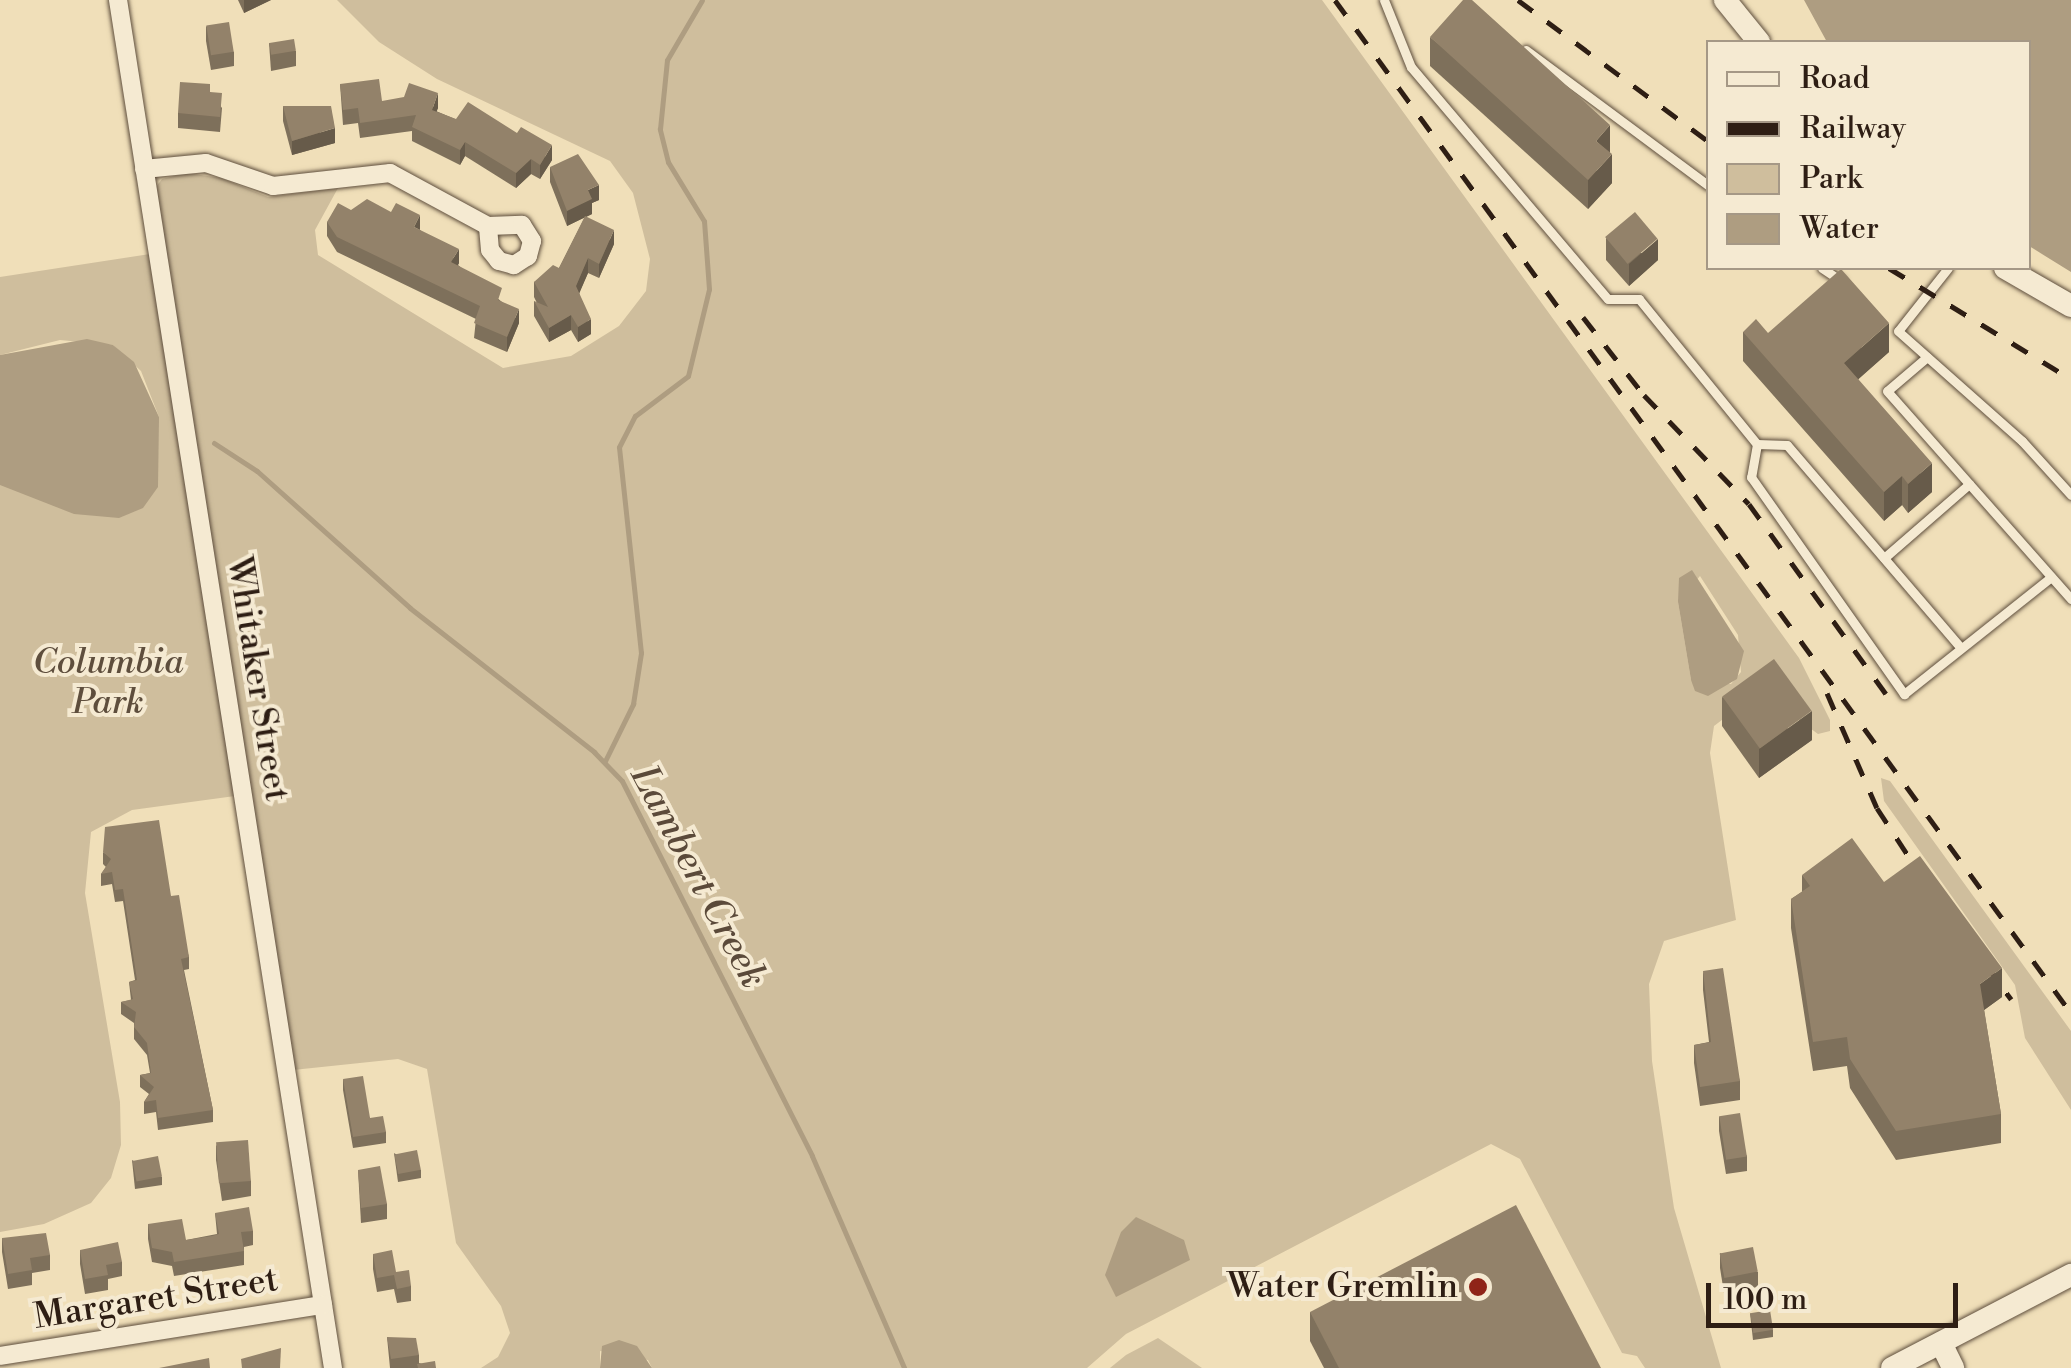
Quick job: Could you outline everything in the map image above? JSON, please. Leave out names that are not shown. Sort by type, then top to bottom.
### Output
[{"type":"street","name":"Whitaker Street","points":[[118,0],[332,1368]]},
{"type":"street","points":[[1724,0],[1757,40]]},
{"type":"street","points":[[144,169],[206,163],[274,186],[390,172],[488,226]]},
{"type":"street","points":[[2008,270],[2071,306]]},
{"type":"street","points":[[1892,1368],[1920,1362],[1941,1343],[2071,1274]]},
{"type":"street","name":"Margaret Street","points":[[0,1356],[322,1305]]},
{"type":"street","points":[[1941,1343],[1953,1368]]},
{"type":"lane","points":[[1384,0],[1410,67],[1608,299],[1639,299],[1757,444],[1787,445],[1961,648]]},
{"type":"lane","points":[[1510,38],[1706,184]]},
{"type":"lane","points":[[1825,270],[1848,286]]},
{"type":"lane","points":[[1900,332],[1946,270]]},
{"type":"lane","points":[[1886,320],[2022,441],[2071,496]]},
{"type":"lane","points":[[1927,357],[1886,391],[2071,599]]},
{"type":"lane","points":[[1757,444],[1751,477],[1904,694],[2051,577]]},
{"type":"lane","points":[[1884,558],[1969,484]]},
{"type":"green space","points":[[337,0],[1322,0],[1799,658],[1830,720],[1830,731],[1818,734],[1760,691],[1714,726],[1710,753],[1736,920],[1664,941],[1649,984],[1652,1061],[1674,1208],[1721,1368],[1645,1368],[1637,1356],[1622,1353],[1520,1159],[1491,1144],[1126,1334],[1087,1368],[652,1368],[648,1360],[600,1351],[600,1368],[481,1368],[498,1357],[510,1333],[501,1306],[456,1243],[427,1069],[398,1059],[293,1070],[156,187],[162,179],[187,173],[221,178],[268,197],[338,188],[315,230],[318,255],[503,368],[571,356],[619,326],[646,291],[650,259],[633,193],[610,161],[437,79],[379,42]],"holes":[[[1700,576],[1738,635],[1741,672],[1731,684],[1691,680],[1678,602]]]},
{"type":"green space","name":"Columbia Park","points":[[150,254],[235,796],[132,810],[91,832],[85,893],[120,1102],[121,1145],[111,1178],[91,1203],[44,1224],[0,1232],[0,452],[159,417],[141,371],[113,345],[60,340],[0,355],[0,277]]},
{"type":"green space","points":[[1881,778],[1890,781],[2071,1031],[2071,1110],[2025,1038],[2015,985],[1884,801]]},
{"type":"green space","points":[[1158,1338],[1202,1368],[1110,1368],[1126,1355]]},
{"type":"water","points":[[1804,0],[2071,0],[2071,272],[2031,247],[2031,40],[1826,40]]},
{"type":"water","points":[[87,339],[113,345],[134,362],[159,417],[158,487],[143,508],[119,518],[74,514],[0,485],[0,355]]},
{"type":"water","points":[[1692,570],[1744,651],[1737,679],[1708,696],[1695,691],[1691,680],[1678,602],[1679,578]]},
{"type":"water","points":[[1136,1217],[1184,1240],[1190,1260],[1116,1297],[1105,1275],[1121,1232]]},
{"type":"water","points":[[619,1340],[637,1346],[652,1368],[600,1368],[602,1346]]},
{"type":"building","points":[[1463,0],[1472,0],[1610,125],[1596,141],[1612,154],[1588,180],[1430,37]]},
{"type":"building","points":[[229,22],[234,52],[211,55],[206,26]]},
{"type":"building","points":[[294,39],[296,51],[271,55],[269,43]]},
{"type":"building","points":[[379,79],[382,101],[404,97],[409,83],[438,93],[432,110],[456,119],[468,102],[517,133],[521,127],[552,145],[540,165],[531,159],[516,173],[465,142],[460,150],[412,127],[416,115],[360,123],[358,108],[343,110],[340,84]]},
{"type":"building","points":[[180,82],[210,84],[210,92],[222,93],[220,117],[178,113]]},
{"type":"building","points":[[283,106],[331,106],[335,128],[292,141]]},
{"type":"building","points":[[578,154],[599,185],[588,190],[592,199],[567,211],[550,167]]},
{"type":"building","points":[[367,199],[391,212],[396,203],[420,215],[414,227],[459,249],[451,262],[502,288],[498,300],[519,309],[507,337],[474,323],[480,306],[337,237],[327,222],[338,203],[351,210]]},
{"type":"building","points":[[1635,212],[1657,239],[1628,264],[1605,237]]},
{"type":"building","points":[[585,216],[614,230],[599,264],[588,258],[576,286],[591,319],[578,327],[571,315],[549,328],[534,301],[548,307],[534,282],[553,265],[559,268]]},
{"type":"building","points":[[1842,270],[1889,323],[1844,363],[1932,463],[1908,484],[1902,476],[1884,492],[1743,332],[1756,319],[1768,333]]},
{"type":"building","points":[[1774,659],[1812,711],[1760,748],[1722,697]]},
{"type":"building","points":[[159,820],[171,896],[179,895],[189,957],[181,959],[213,1110],[158,1118],[156,1100],[144,1102],[154,1087],[140,1075],[151,1073],[147,1043],[134,1027],[136,1012],[121,1002],[133,999],[129,982],[137,980],[123,889],[115,890],[112,872],[101,874],[111,859],[103,852],[105,827]]},
{"type":"building","points":[[1852,838],[1884,882],[1920,856],[2002,968],[1980,984],[2001,1114],[1896,1131],[1850,1059],[1847,1037],[1813,1042],[1791,899],[1810,886],[1802,875]]},
{"type":"building","points":[[1723,968],[1740,1081],[1700,1087],[1694,1045],[1711,1042],[1703,971]]},
{"type":"building","points":[[363,1076],[370,1118],[383,1116],[386,1132],[353,1137],[343,1079]]},
{"type":"building","points":[[1740,1113],[1747,1156],[1726,1160],[1719,1116]]},
{"type":"building","points":[[248,1140],[251,1181],[219,1183],[216,1142]]},
{"type":"building","points":[[417,1150],[421,1170],[398,1174],[394,1154]]},
{"type":"building","points":[[158,1156],[162,1177],[136,1182],[132,1161]]},
{"type":"building","points":[[380,1166],[387,1204],[361,1208],[358,1170]]},
{"type":"building","name":"Water Gremlin","points":[[1516,1205],[1601,1368],[1339,1368],[1310,1312]]},
{"type":"building","points":[[249,1207],[253,1231],[241,1232],[244,1251],[174,1262],[172,1252],[152,1248],[148,1224],[182,1219],[186,1240],[212,1236],[219,1234],[215,1213]]},
{"type":"building","points":[[46,1233],[50,1255],[30,1258],[32,1270],[8,1274],[2,1238]]},
{"type":"building","points":[[118,1242],[122,1262],[106,1265],[108,1275],[85,1279],[80,1250]]},
{"type":"building","points":[[1753,1247],[1758,1272],[1724,1278],[1720,1253]]},
{"type":"building","points":[[392,1250],[396,1272],[409,1270],[411,1286],[397,1289],[394,1275],[377,1278],[373,1254]]},
{"type":"building","points":[[1770,1310],[1773,1330],[1753,1333],[1750,1313]]},
{"type":"building","points":[[387,1337],[416,1338],[419,1355],[391,1359]]},
{"type":"building","points":[[281,1348],[280,1368],[242,1368],[241,1359]]},
{"type":"building","points":[[209,1358],[210,1368],[159,1368]]},
{"type":"building","points":[[435,1361],[436,1368],[418,1368],[417,1364]]},
{"type":"waterway","points":[[605,761],[633,704],[641,653],[619,447],[635,416],[688,376],[709,289],[704,221],[668,162],[660,129],[667,60],[702,0]]},
{"type":"waterway","name":"Lambert Creek","points":[[214,443],[257,471],[410,608],[594,752],[622,781],[812,1156],[904,1368]]},
{"type":"railway","points":[[1335,0],[2071,1013]]},
{"type":"railway","points":[[1518,0],[1706,140]]},
{"type":"railway","points":[[1892,270],[2071,379]]},
{"type":"railway","points":[[1583,317],[1644,395],[1749,504],[1886,694]]},
{"type":"railway","points":[[1827,693],[1877,808],[1926,883]]},
{"type":"railway","points":[[1985,964],[2011,999]]},
{"type":"place","name":"Water Gremlin","points":[[1478,1287]]}]
